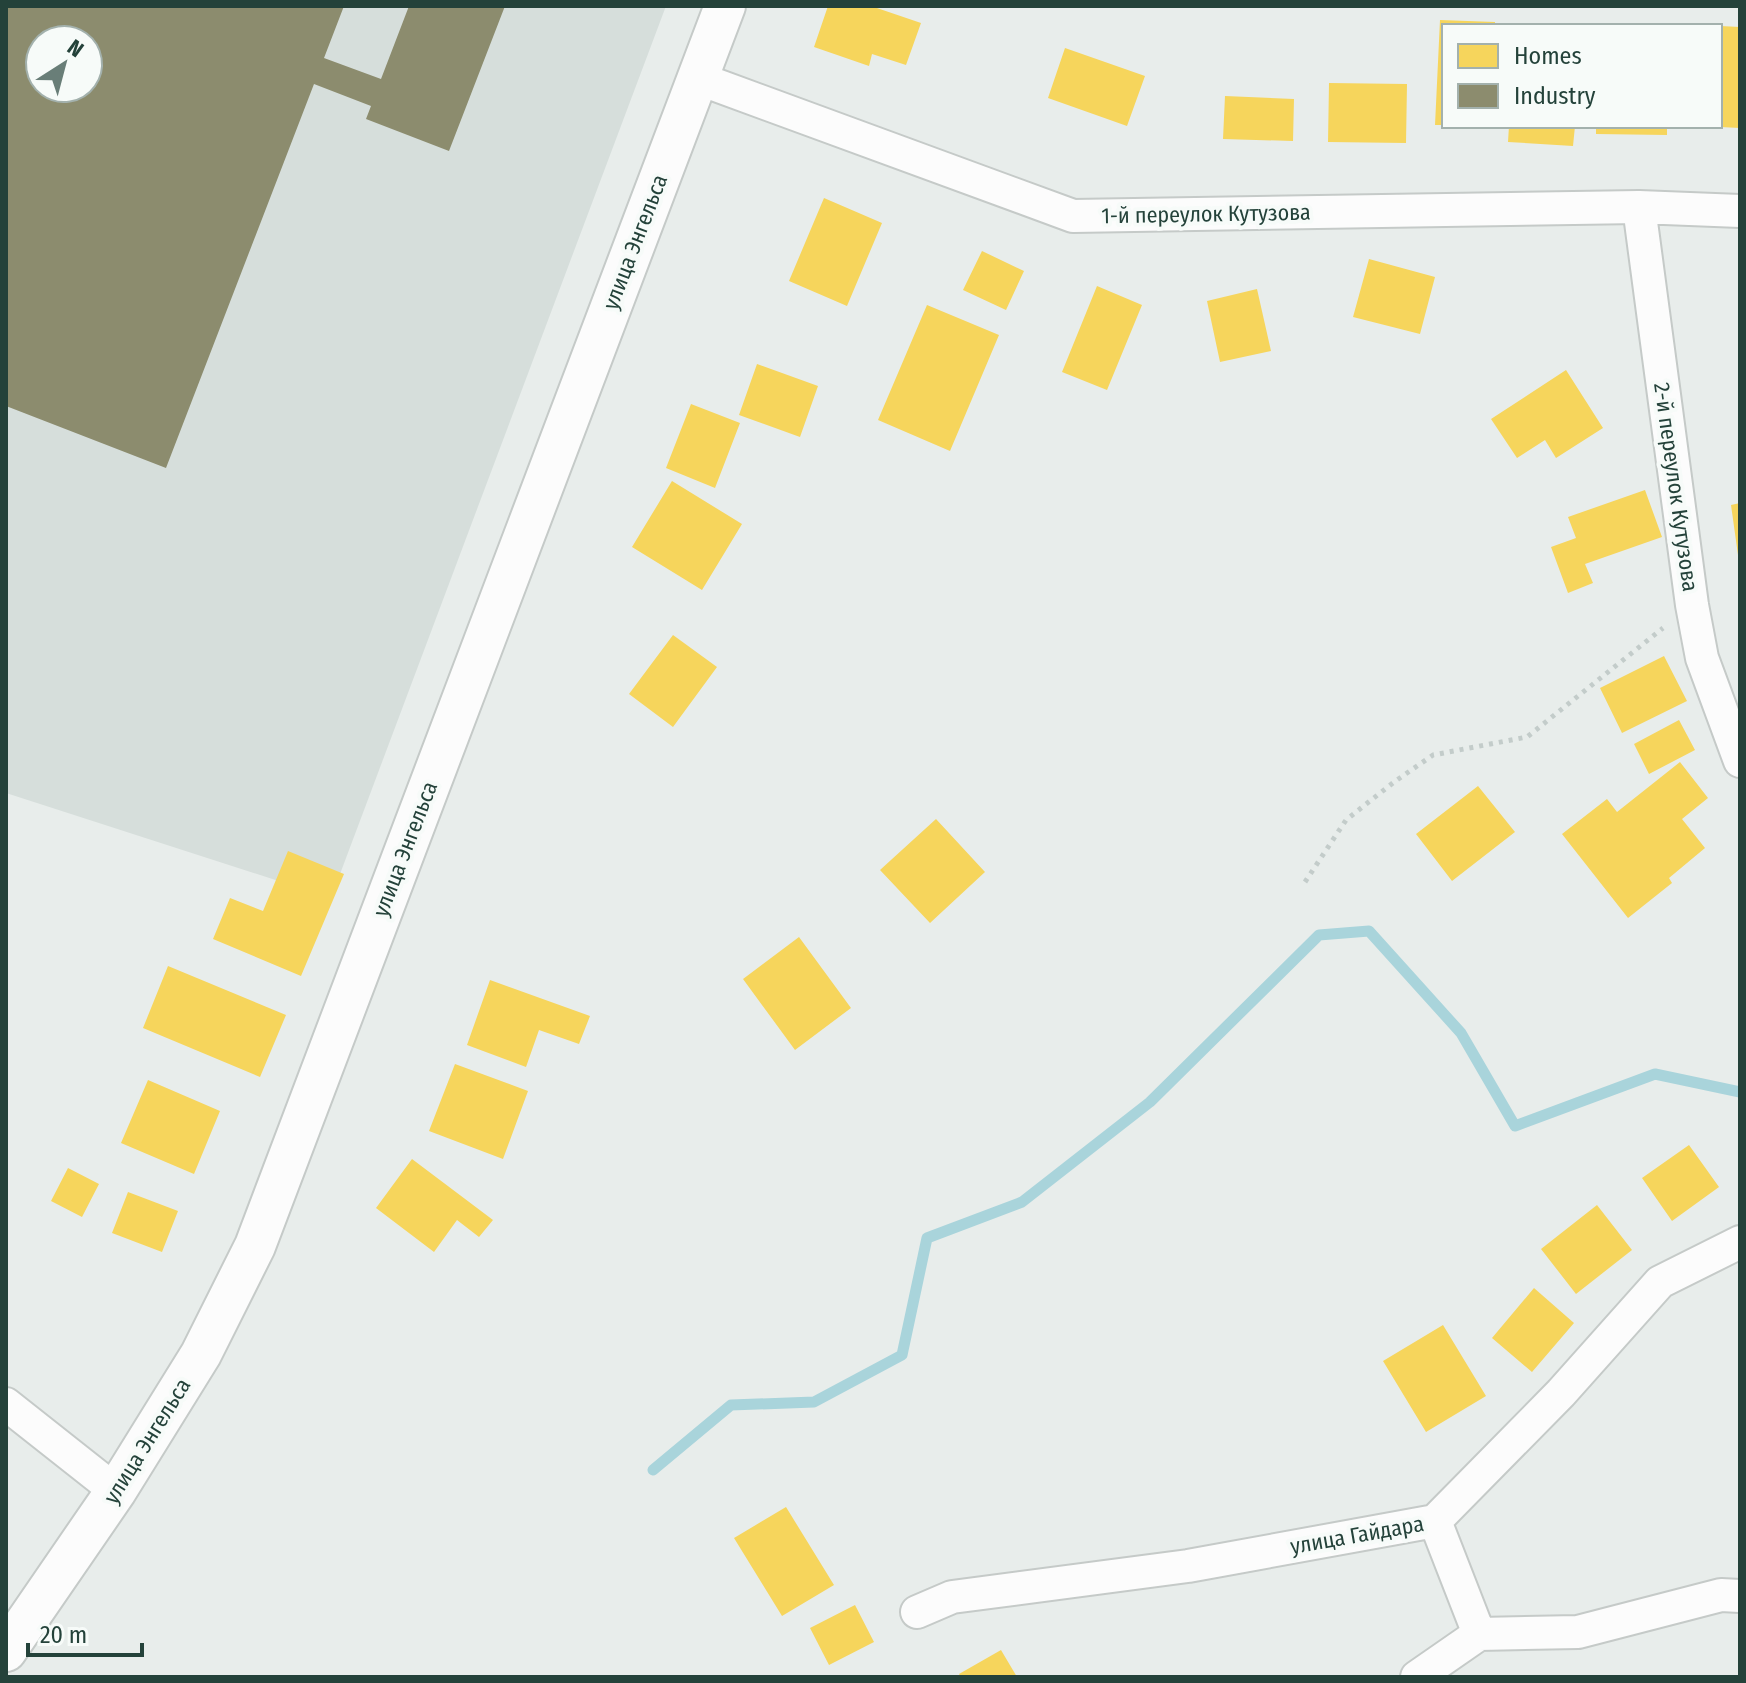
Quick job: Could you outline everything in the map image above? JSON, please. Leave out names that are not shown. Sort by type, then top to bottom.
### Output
[{"type":"street","name":"улица Энгельса","points":[[6,1651],[116,1491],[201,1354],[255,1246],[725,6]]},
{"type":"street","name":"1-й переулок Кутузова","points":[[697,78],[1073,216],[1639,207],[1740,211]]},
{"type":"street","name":"2-й переулок Кутузова","points":[[1639,207],[1692,605],[1702,658],[1740,761]]},
{"type":"street","name":"улица Гайдара","points":[[917,1612],[952,1597],[1188,1566],[1435,1521],[1561,1393],[1660,1282],[1740,1242]]},
{"type":"street","points":[[6,1404],[116,1491]]},
{"type":"street","points":[[1435,1521],[1479,1634]]},
{"type":"street","points":[[1417,1677],[1479,1634],[1578,1632],[1721,1595],[1740,1596]]},
{"type":"path","points":[[1305,882],[1346,820],[1394,782],[1433,755],[1527,737],[1692,605]]},
{"type":"shaded area","points":[[6,6],[666,6],[331,898],[6,793]]},
{"type":"building: Homes","points":[[828,6],[871,6],[921,23],[906,65],[872,54],[869,66],[814,47]]},
{"type":"building: Homes","points":[[1440,20],[1495,22],[1442,24],[1442,125],[1435,125]]},
{"type":"building: Homes","points":[[1722,26],[1740,27],[1740,128],[1722,127]]},
{"type":"building: Homes","points":[[1065,48],[1145,76],[1127,126],[1048,98]]},
{"type":"building: Homes","points":[[1329,83],[1407,84],[1406,143],[1328,142]]},
{"type":"building: Homes","points":[[1225,96],[1294,99],[1293,141],[1223,139]]},
{"type":"building: Homes","points":[[1509,128],[1575,128],[1573,146],[1508,142]]},
{"type":"building: Homes","points":[[1596,128],[1667,128],[1667,135],[1596,134]]},
{"type":"building: Homes","points":[[824,198],[882,223],[847,306],[789,281]]},
{"type":"building: Homes","points":[[982,251],[1024,271],[1006,310],[963,290]]},
{"type":"building: Homes","points":[[1369,259],[1435,277],[1420,334],[1353,317]]},
{"type":"building: Homes","points":[[1097,286],[1142,305],[1107,390],[1062,372]]},
{"type":"building: Homes","points":[[1257,289],[1271,351],[1220,362],[1207,301]]},
{"type":"building: Homes","points":[[927,305],[999,335],[950,451],[878,420]]},
{"type":"building: Homes","points":[[757,364],[818,386],[800,437],[739,415]]},
{"type":"building: Homes","points":[[1566,370],[1603,428],[1556,458],[1545,440],[1517,458],[1491,419]]},
{"type":"building: Homes","points":[[691,404],[740,423],[715,488],[666,468]]},
{"type":"building: Homes","points":[[672,481],[742,524],[702,590],[632,547]]},
{"type":"building: Homes","points":[[1645,490],[1662,537],[1585,564],[1593,583],[1568,593],[1551,547],[1576,538],[1568,517]]},
{"type":"building: Homes","points":[[1740,503],[1740,555],[1738,555],[1731,505]]},
{"type":"building: Homes","points":[[673,635],[717,667],[673,727],[629,694]]},
{"type":"building: Homes","points":[[1664,656],[1687,701],[1622,733],[1600,688]]},
{"type":"building: Homes","points":[[1679,720],[1695,750],[1649,774],[1634,744]]},
{"type":"building: Homes","points":[[1680,762],[1708,798],[1682,819],[1705,848],[1669,878],[1672,883],[1628,918],[1562,834],[1607,799],[1617,812]]},
{"type":"building: Homes","points":[[1478,786],[1515,832],[1452,881],[1416,834]]},
{"type":"building: Homes","points":[[936,819],[985,872],[930,923],[880,870]]},
{"type":"building: Homes","points":[[288,851],[344,874],[301,976],[213,939],[230,898],[263,911]]},
{"type":"building: Homes","points":[[799,937],[851,1008],[795,1050],[743,979]]},
{"type":"building: Homes","points":[[168,966],[286,1015],[260,1077],[143,1028]]},
{"type":"building: Homes","points":[[490,980],[590,1016],[579,1044],[539,1030],[526,1067],[467,1045]]},
{"type":"building: Homes","points":[[455,1064],[528,1091],[503,1159],[429,1131]]},
{"type":"building: Homes","points":[[148,1080],[220,1111],[194,1174],[121,1143]]},
{"type":"building: Homes","points":[[1689,1145],[1719,1187],[1672,1221],[1642,1178]]},
{"type":"building: Homes","points":[[412,1159],[493,1220],[479,1237],[457,1220],[434,1252],[376,1208]]},
{"type":"building: Homes","points":[[68,1168],[99,1184],[82,1217],[51,1201]]},
{"type":"building: Homes","points":[[128,1192],[178,1211],[162,1252],[112,1233]]},
{"type":"building: Homes","points":[[1597,1205],[1632,1250],[1576,1294],[1541,1249]]},
{"type":"building: Homes","points":[[1534,1288],[1574,1323],[1532,1372],[1492,1338]]},
{"type":"building: Homes","points":[[1443,1325],[1486,1396],[1426,1432],[1383,1361]]},
{"type":"building: Homes","points":[[786,1507],[834,1585],[782,1616],[734,1538]]},
{"type":"building: Homes","points":[[855,1605],[874,1642],[829,1665],[810,1628]]},
{"type":"building: Homes","points":[[1001,1650],[1017,1677],[961,1677],[959,1674]]},
{"type":"building: Industry","points":[[6,6],[344,6],[324,58],[381,79],[409,6],[505,6],[449,151],[366,119],[371,106],[314,84],[166,468],[6,406]]},
{"type":"waterway","points":[[653,1470],[731,1405],[814,1402],[902,1355],[927,1238],[1022,1202],[1150,1102],[1319,935],[1369,931],[1461,1033],[1515,1126],[1655,1074],[1740,1092]]}]
